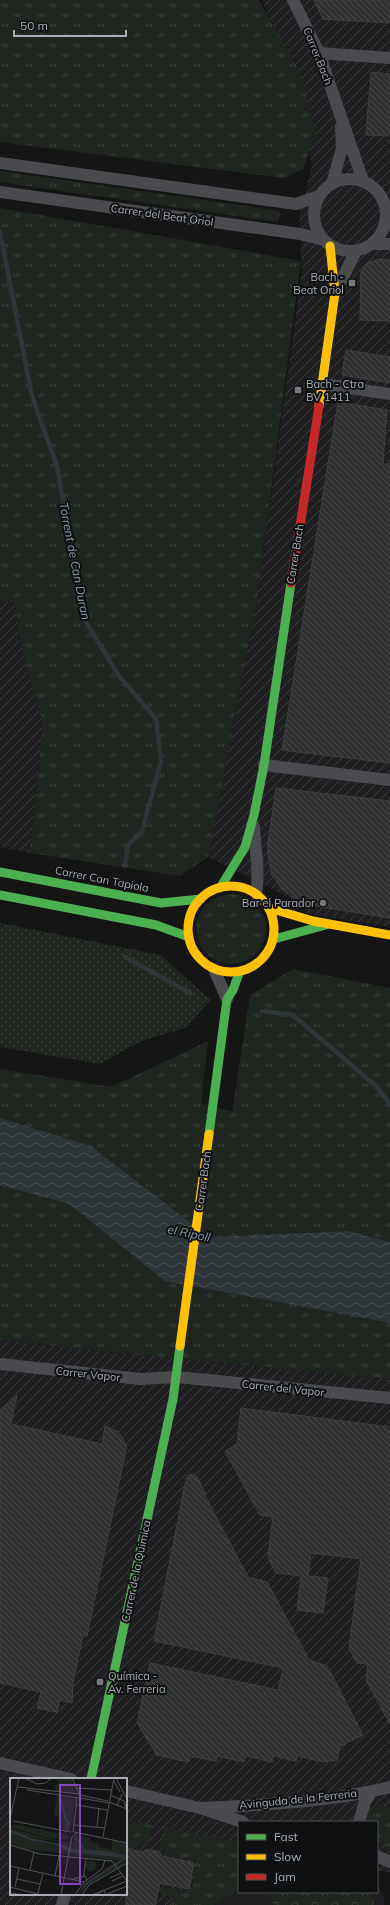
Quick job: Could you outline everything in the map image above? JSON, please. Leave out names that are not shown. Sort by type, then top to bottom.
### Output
[{"type":"street","name":"Carrer Bach","points":[[293,0],[319,53],[363,181]]},
{"type":"street","points":[[319,53],[390,58]]},
{"type":"street","name":"Carrer Bach","points":[[332,184],[342,148],[340,114]]},
{"type":"street","points":[[0,163],[296,204],[319,196],[332,184],[340,180],[363,181],[374,188],[387,202],[385,225],[382,233],[372,244]]},
{"type":"street","name":"Carrer del Beat Oriol","points":[[0,192],[300,234],[327,243],[341,250],[356,251]]},
{"type":"street","points":[[319,196],[314,210],[314,224],[327,243]]},
{"type":"street","name":"Carrer Bach","points":[[220,888],[245,847],[254,815],[264,765],[301,513],[324,384],[335,293],[327,243]]},
{"type":"street","points":[[356,251],[372,244],[390,244]]},
{"type":"street","name":"Carrer Bach","points":[[335,293],[356,251]]},
{"type":"street","points":[[324,384],[390,394]]},
{"type":"street","points":[[264,765],[390,780]]},
{"type":"street","name":"Carrer Bach","points":[[254,815],[255,854],[258,880],[256,894]]},
{"type":"street","name":"Carrer Can Tapiola","points":[[0,872],[161,903],[201,899]]},
{"type":"street","points":[[269,908],[275,928],[274,939],[264,958],[256,965],[239,973],[229,973],[214,969],[197,956],[189,937],[188,923],[192,910],[201,899],[210,892],[220,888],[233,886],[245,888],[256,894],[269,908],[284,914],[327,924],[390,935]]},
{"type":"street","points":[[0,895],[156,925],[189,937]]},
{"type":"street","points":[[274,939],[327,924]]},
{"type":"street","points":[[214,969],[227,999]]},
{"type":"street","name":"Carrer Bach","points":[[179,1363],[227,999],[233,990],[239,973]]},
{"type":"street","name":"Carrer de la Quimica","points":[[91,1778],[179,1363]]},
{"type":"street","name":"Carrer Vapor","points":[[0,1364],[140,1379],[177,1377]]},
{"type":"street","name":"Carrer del Vapor","points":[[177,1377],[390,1398]]},
{"type":"street","points":[[0,1763],[67,1778]]},
{"type":"street","name":"Avinguda de la Ferreria","points":[[200,1808],[281,1803],[372,1791],[390,1786]]},
{"type":"street","name":"Avinguda de la Ferreria","points":[[127,1791],[200,1808],[240,1821]]},
{"type":"street","name":"Avinguda de la Ferreria","points":[[359,1821],[365,1802],[372,1791]]},
{"type":"street","points":[[378,1856],[390,1862]]},
{"type":"street","points":[[62,1905],[65,1895]]},
{"type":"shaded area","points":[[262,0],[390,0],[390,927],[308,914],[294,900],[208,857],[257,599],[302,270],[299,216],[312,166],[289,64]]},
{"type":"shaded area","points":[[0,600],[15,604],[23,654],[43,723],[30,853],[0,847]]},
{"type":"shaded area","points":[[0,1339],[130,1354],[390,1379],[390,1872],[378,1871],[378,1821],[238,1821],[238,1891],[211,1905],[0,1905]]},
{"type":"shaded area","points":[[378,1884],[384,1898],[384,1905],[214,1905],[238,1892],[238,1893],[378,1893]]},
{"type":"green space","points":[[0,0],[259,0],[300,73],[316,133],[303,169],[284,178],[0,142]]},
{"type":"green space","points":[[0,171],[280,211],[278,222],[0,182]]},
{"type":"green space","points":[[0,208],[301,261],[257,599],[208,857],[180,876],[30,853],[43,723],[23,654],[15,604],[0,600]]},
{"type":"green space","points":[[224,894],[238,894],[251,900],[260,909],[264,915],[266,929],[264,943],[256,954],[245,962],[238,964],[224,964],[217,962],[206,954],[198,943],[196,936],[196,922],[198,915],[206,904],[217,896]]},
{"type":"green space","points":[[0,923],[160,955],[211,1000],[185,1028],[141,1041],[100,1064],[0,1047]]},
{"type":"green space","points":[[293,969],[390,988],[390,1242],[348,1231],[209,1237],[91,1146],[0,1118],[0,1069],[111,1087],[208,1041],[201,1103],[232,1112],[250,995]]},
{"type":"green space","points":[[0,1185],[69,1204],[166,1281],[390,1323],[390,1379],[130,1354],[0,1339]]},
{"type":"green space","points":[[379,1805],[390,1808],[390,1849],[378,1842],[378,1821],[367,1821],[369,1813],[373,1807]]},
{"type":"green space","points":[[127,1819],[152,1825],[148,1845],[140,1843],[138,1848],[127,1845]]},
{"type":"green space","points":[[164,1827],[238,1843],[238,1891],[214,1905],[170,1905],[172,1897],[161,1894],[162,1887],[191,1892],[197,1860],[166,1854],[166,1848],[160,1847]]},
{"type":"green space","points":[[267,1893],[372,1893],[374,1896],[374,1905],[274,1905]]},
{"type":"water","name":"el Ripoll","points":[[0,1118],[91,1146],[209,1237],[348,1231],[390,1242],[390,1323],[165,1281],[69,1204],[0,1185]]},
{"type":"building","points":[[314,0],[390,0],[390,23],[323,19]]},
{"type":"building","points":[[371,72],[390,74],[390,136],[366,135]]},
{"type":"building","points":[[379,259],[390,260],[390,321],[360,320],[361,271],[367,263]]},
{"type":"building","points":[[346,350],[390,357],[390,383],[342,375]]},
{"type":"building","points":[[338,402],[387,410],[383,464],[390,464],[390,763],[282,750]]},
{"type":"building","points":[[276,788],[390,801],[390,918],[309,905],[296,900],[282,889],[272,875],[268,855],[268,843]]},
{"type":"building","points":[[17,1395],[11,1424],[102,1444],[105,1426],[118,1432],[127,1445],[87,1636],[83,1635],[73,1682],[72,1703],[60,1700],[57,1712],[37,1708],[41,1692],[0,1683],[0,1411]]},
{"type":"building","points":[[241,1408],[390,1427],[390,1724],[366,1680],[368,1664],[357,1663],[349,1648],[361,1559],[311,1553],[308,1576],[328,1578],[323,1613],[297,1610],[301,1576],[276,1573],[268,1557],[273,1517],[260,1515],[225,1451],[237,1444]]},
{"type":"building","points":[[193,1474],[197,1477],[205,1496],[248,1577],[267,1582],[309,1660],[327,1666],[363,1735],[340,1746],[337,1760],[324,1762],[297,1756],[296,1761],[273,1756],[272,1762],[246,1756],[244,1762],[217,1756],[216,1761],[190,1756],[188,1762],[157,1755],[137,1723],[150,1663],[278,1690],[283,1668],[154,1641],[186,1479],[189,1475]]},
{"type":"building","points":[[127,1848],[142,1852],[147,1849],[159,1852],[162,1856],[194,1863],[189,1889],[160,1883],[155,1905],[126,1905]]},
{"type":"waterway","name":"Torrent de Can Duran","points":[[0,232],[32,396],[57,466],[84,619],[119,676],[156,719],[161,761],[142,832],[128,845],[125,866]]},
{"type":"waterway","name":"Torrent de Can Duran","points":[[125,957],[190,993]]},
{"type":"waterway","name":"Torrent de Can Duran","points":[[262,1011],[293,1015],[376,1086],[390,1104]]},
{"type":"traffic: fast","points":[[220,888],[245,847],[254,815],[264,765],[291,583]]},
{"type":"traffic: fast","points":[[0,872],[161,903],[201,899]]},
{"type":"traffic: fast","points":[[0,895],[156,925],[189,937]]},
{"type":"traffic: fast","points":[[274,939],[326,925]]},
{"type":"traffic: fast","points":[[209,1134],[227,999],[233,990],[239,973]]},
{"type":"traffic: fast","points":[[91,1778],[173,1399],[180,1346]]},
{"type":"traffic: slow","points":[[319,406],[335,293],[330,246]]},
{"type":"traffic: slow","points":[[231,886],[248,889],[262,898],[271,912],[274,929],[271,946],[262,960],[248,969],[231,972],[214,969],[200,960],[191,946],[188,929],[191,912],[200,898],[214,889],[231,886]]},
{"type":"traffic: slow","points":[[269,908],[313,921],[390,935]]},
{"type":"traffic: slow","points":[[180,1346],[209,1134]]},
{"type":"traffic: jam","points":[[291,583],[319,406]]},
{"type":"place","name":"Bach - Beat Oriol","points":[[352,283]]},
{"type":"place","name":"Bach - Ctra BV 1411","points":[[298,390]]},
{"type":"place","name":"Bar el Parador","points":[[323,903]]},
{"type":"place","name":"Química - Av. Ferreria","points":[[100,1682]]}]
